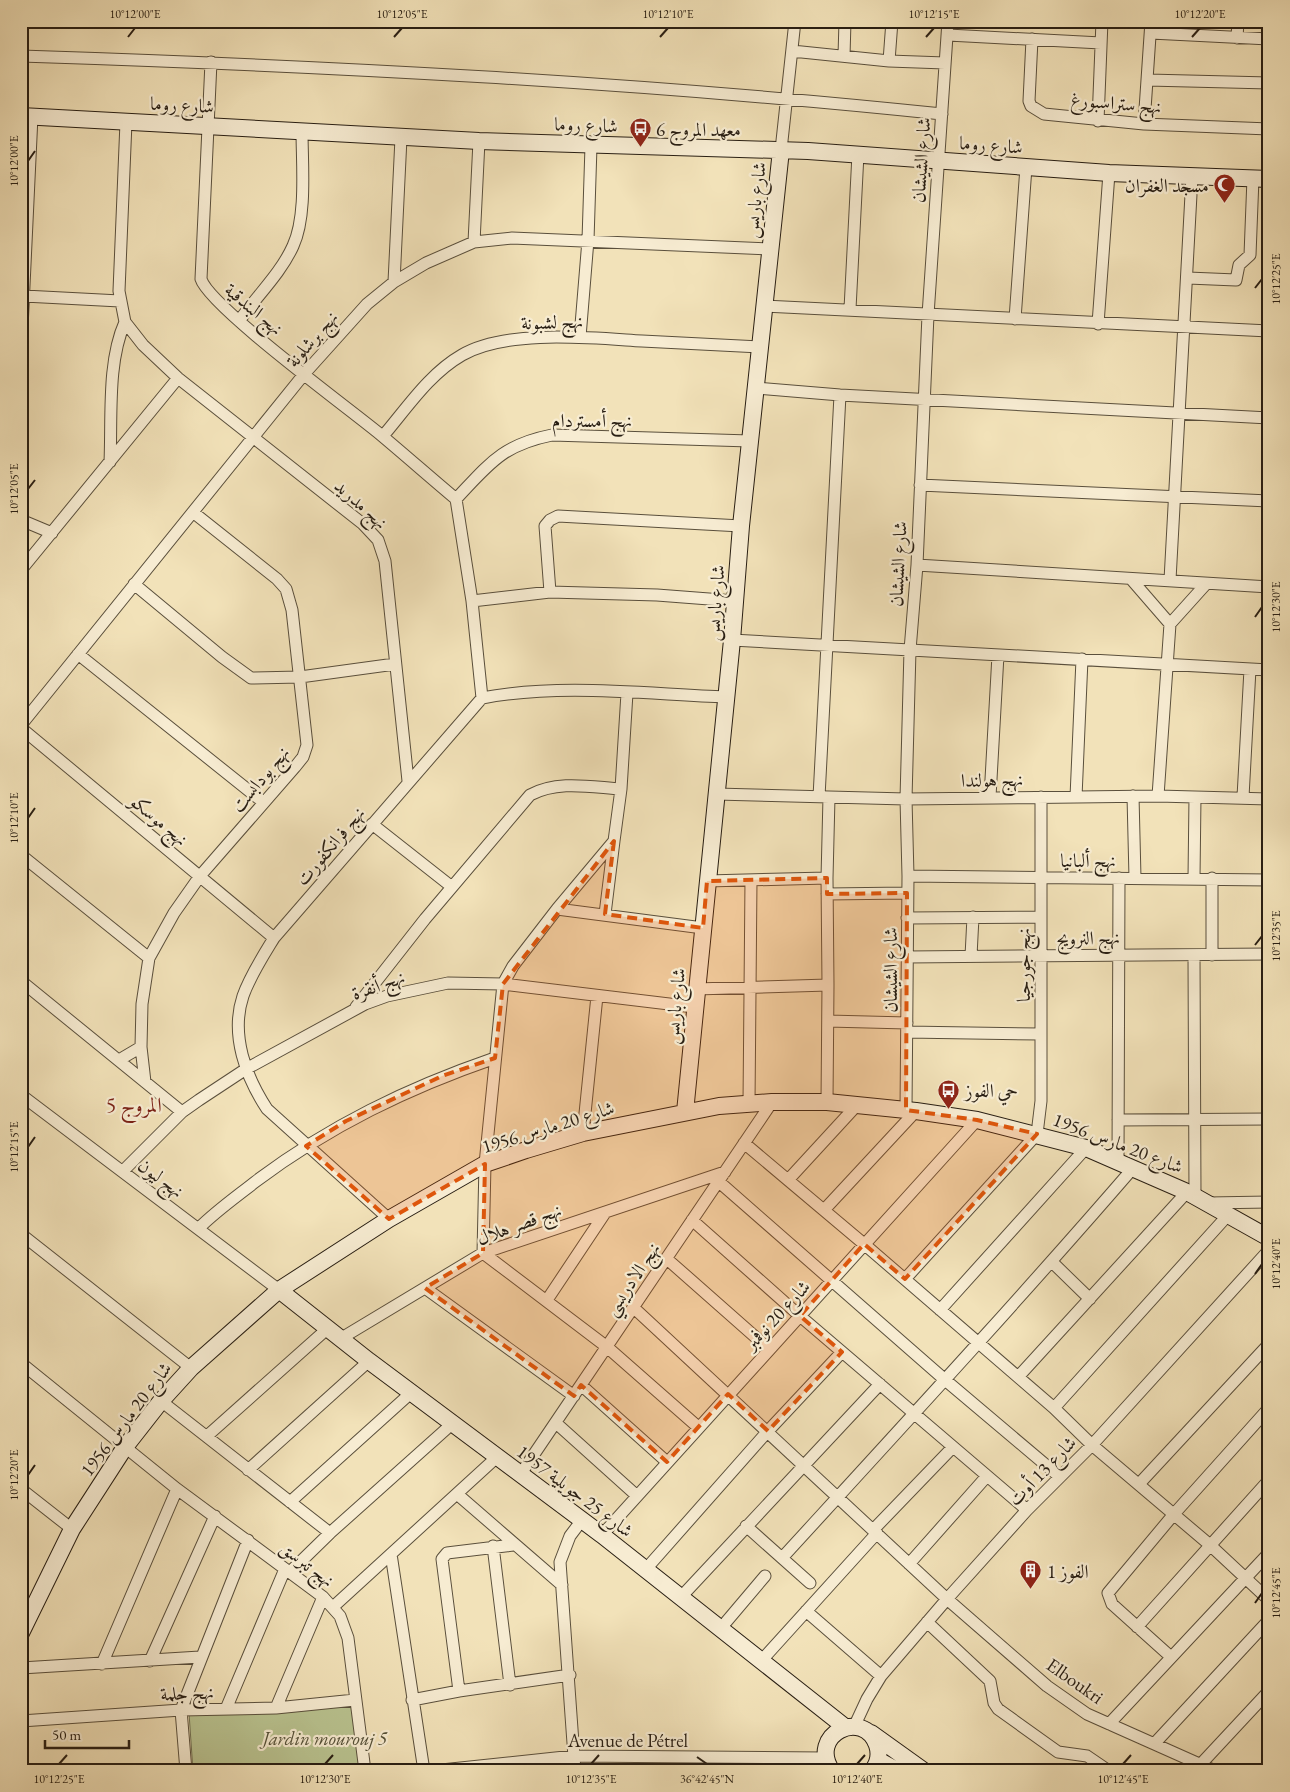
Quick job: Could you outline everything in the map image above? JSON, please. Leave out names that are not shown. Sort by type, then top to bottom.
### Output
[{"type":"street","name":"شارع باريس","points":[[685,1112],[732,640],[741,526],[795,21]]},
{"type":"street","points":[[844,56],[845,21]]},
{"type":"street","points":[[889,61],[892,21]]},
{"type":"street","name":"شارع الشيشان","points":[[911,1111],[907,1028],[908,876],[906,799],[910,650],[928,315],[948,21]]},
{"type":"street","points":[[1098,121],[1102,21]]},
{"type":"street","points":[[1144,124],[1152,33],[1151,21]]},
{"type":"street","points":[[1237,38],[1238,21]]},
{"type":"street","points":[[1152,33],[1269,39]]},
{"type":"street","points":[[948,35],[1101,43]]},
{"type":"street","name":"نهج ستراسبورغ","points":[[1032,39],[1029,101],[1031,106],[1044,114],[1098,121],[1269,129]]},
{"type":"street","points":[[792,51],[889,61],[945,63]]},
{"type":"street","points":[[21,56],[211,62],[587,82],[787,98],[942,114]]},
{"type":"street","name":"نهج البندقية","points":[[211,62],[201,279],[208,293],[383,436],[456,499]]},
{"type":"street","points":[[1148,80],[1269,83]]},
{"type":"street","points":[[21,349],[24,296],[27,116]]},
{"type":"street","name":"شارع روما","points":[[27,116],[401,138],[591,146],[781,150],[1109,173],[1261,179]]},
{"type":"street","points":[[110,462],[115,357],[118,337],[125,322],[120,301],[126,122]]},
{"type":"street","points":[[239,320],[285,259],[296,237],[301,196],[302,131]]},
{"type":"street","points":[[394,282],[401,138]]},
{"type":"street","points":[[474,242],[480,141]]},
{"type":"street","points":[[580,338],[588,240],[591,146]]},
{"type":"street","points":[[850,309],[858,154]]},
{"type":"street","points":[[1015,319],[1026,167]]},
{"type":"street","points":[[1098,324],[1109,173]]},
{"type":"street","points":[[1170,580],[1186,327],[1192,176]]},
{"type":"street","points":[[1188,278],[1236,280],[1239,266],[1250,255],[1261,179]]},
{"type":"street","name":"نهج برشلونة","points":[[21,727],[134,584],[194,514],[305,373],[367,304],[394,282],[426,263],[474,242],[512,238],[770,249]]},
{"type":"street","points":[[24,296],[120,301]]},
{"type":"street","points":[[764,306],[1269,331]]},
{"type":"street","name":"نهج مدريد","points":[[125,322],[143,344],[178,378],[363,524],[378,540],[385,561],[394,664],[408,781]]},
{"type":"street","name":"نهج لشبونة","points":[[383,436],[443,368],[464,354],[494,344],[516,340],[580,338],[760,347]]},
{"type":"street","points":[[21,570],[178,378]]},
{"type":"street","points":[[756,388],[840,395],[1269,418]]},
{"type":"street","points":[[827,1102],[828,878],[824,797],[826,645],[840,395]]},
{"type":"street","name":"نهج أمستردام","points":[[456,499],[504,452],[526,440],[534,438],[552,435],[750,441]]},
{"type":"street","points":[[920,485],[1269,501]]},
{"type":"street","points":[[456,499],[472,601],[482,698],[512,692],[554,690],[726,698]]},
{"type":"street","name":"نهج بودابست","points":[[145,1082],[141,1047],[142,1004],[149,958],[174,913],[200,876],[295,767],[306,751],[306,732],[292,610],[286,589],[277,579],[194,514]]},
{"type":"street","points":[[550,592],[545,526],[550,520],[558,516],[741,526]]},
{"type":"street","points":[[21,520],[52,533]]},
{"type":"street","points":[[916,565],[1269,587]]},
{"type":"street","points":[[1131,578],[1170,624]]},
{"type":"street","points":[[134,584],[222,657],[251,678],[300,677],[394,664]]},
{"type":"street","points":[[1158,796],[1170,624],[1206,584]]},
{"type":"street","points":[[472,601],[550,592],[657,595],[735,601]]},
{"type":"street","points":[[732,640],[1269,670]]},
{"type":"street","points":[[78,654],[263,802]]},
{"type":"street","points":[[990,798],[998,655]]},
{"type":"street","points":[[1076,797],[1082,659]]},
{"type":"street","points":[[1243,797],[1250,670]]},
{"type":"street","points":[[605,914],[620,789],[627,693]]},
{"type":"street","name":"نهج فرانكفورت","points":[[390,1219],[306,1146],[267,1109],[254,1089],[246,1068],[239,1025],[243,996],[259,962],[274,938],[408,781],[482,698]]},
{"type":"street","name":"نهج موسكو","points":[[21,727],[274,938]]},
{"type":"street","points":[[353,1011],[452,886],[530,796],[542,789],[559,786],[620,789]]},
{"type":"street","name":"نهج هولندا","points":[[716,794],[906,799],[1133,796],[1269,799]]},
{"type":"street","points":[[1133,796],[1135,878]]},
{"type":"street","name":"نهج جورجيا","points":[[1037,1134],[1041,1101],[1041,797]]},
{"type":"street","points":[[1194,878],[1195,797]]},
{"type":"street","points":[[372,824],[452,886]]},
{"type":"street","points":[[614,841],[558,909],[503,984],[485,1164],[483,1253],[547,1300],[607,1348],[698,1427]]},
{"type":"street","points":[[21,855],[149,958]]},
{"type":"street","name":"نهج ألبانيا","points":[[908,876],[1269,880]]},
{"type":"street","points":[[708,881],[828,878]]},
{"type":"street","points":[[1118,1161],[1119,878]]},
{"type":"street","points":[[1212,878],[1212,955]]},
{"type":"street","points":[[749,1104],[751,880]]},
{"type":"street","points":[[827,894],[907,894]]},
{"type":"street","points":[[558,909],[703,928]]},
{"type":"street","points":[[971,956],[973,917]]},
{"type":"street","points":[[907,918],[1040,917]]},
{"type":"street","name":"نهج النرويج","points":[[907,957],[1269,954]]},
{"type":"street","points":[[1194,955],[1193,1120],[1197,1197]]},
{"type":"street","points":[[21,981],[182,1112]]},
{"type":"street","name":"نهج أنقرة","points":[[123,1171],[182,1112],[246,1068],[353,1011],[387,996],[448,984],[503,984],[694,1007]]},
{"type":"street","points":[[696,988],[828,985]]},
{"type":"street","points":[[583,1133],[597,996]]},
{"type":"street","points":[[828,1021],[907,1028],[1040,1034]]},
{"type":"street","points":[[120,1060],[141,1047]]},
{"type":"street","points":[[199,1228],[226,1204],[306,1146],[346,1121],[442,1076],[495,1058]]},
{"type":"street","name":"نهج ليون","points":[[21,1095],[279,1290]]},
{"type":"street","name":"شارع 20 مارس 1956","points":[[22,1627],[72,1528],[125,1447],[161,1401],[191,1368],[279,1290],[390,1219],[485,1164],[583,1133],[685,1112],[772,1102],[827,1102],[977,1120],[1086,1148],[1197,1197],[1269,1238]]},
{"type":"street","name":"نهج الادريسي","points":[[520,1475],[772,1102]]},
{"type":"street","points":[[788,1180],[857,1105]]},
{"type":"street","points":[[824,1210],[911,1111]]},
{"type":"street","points":[[1118,1120],[1269,1119]]},
{"type":"street","name":"شارع 20 نوفمبر","points":[[602,1535],[636,1495],[832,1282],[977,1120]]},
{"type":"street","points":[[905,1279],[1037,1134]]},
{"type":"street","points":[[744,1144],[864,1244],[1054,1408],[1092,1445],[1210,1545],[1269,1600]]},
{"type":"street","points":[[940,1310],[1086,1148]]},
{"type":"street","points":[[782,1558],[913,1412],[1052,1262],[1134,1168]]},
{"type":"street","points":[[721,1177],[832,1282],[1060,1477]]},
{"type":"street","name":"نهج قصر هلال","points":[[207,1436],[333,1334],[425,1288],[483,1253],[721,1177]]},
{"type":"street","points":[[1018,1377],[1090,1299],[1197,1197],[1269,1202]]},
{"type":"street","points":[[547,1300],[605,1213]]},
{"type":"street","points":[[1054,1408],[1228,1215]]},
{"type":"street","points":[[692,1220],[800,1316],[1027,1510]]},
{"type":"street","points":[[21,1234],[191,1368]]},
{"type":"street","name":"شارع 13 أوت","points":[[856,1728],[867,1699],[881,1676],[927,1622],[1027,1510],[1092,1445],[1269,1250]]},
{"type":"street","points":[[667,1259],[770,1349]]},
{"type":"street","points":[[1052,1262],[1090,1299]]},
{"type":"street","points":[[425,1288],[574,1396]]},
{"type":"street","name":"شارع 25 جويلية 1957","points":[[279,1290],[369,1362],[412,1392],[602,1535],[762,1660],[856,1728],[924,1771]]},
{"type":"street","name":"Elboukri","points":[[634,1308],[804,1464],[947,1599],[1047,1686],[1068,1702],[1109,1724],[1216,1771]]},
{"type":"street","points":[[1139,1484],[1269,1344]]},
{"type":"street","points":[[646,1569],[768,1431],[842,1352]]},
{"type":"street","points":[[248,1470],[369,1362]]},
{"type":"street","name":"نهج تبرسق","points":[[21,1363],[177,1489],[248,1540],[323,1597],[333,1607],[340,1616],[348,1638],[365,1771]]},
{"type":"street","points":[[681,1597],[880,1384]]},
{"type":"street","points":[[581,1385],[667,1462]]},
{"type":"street","points":[[290,1502],[412,1392]]},
{"type":"street","points":[[161,1401],[330,1534]]},
{"type":"street","points":[[1171,1657],[1112,1604],[1108,1593],[1174,1514],[1269,1408]]},
{"type":"street","points":[[226,1709],[288,1571],[452,1423]]},
{"type":"street","points":[[556,1424],[636,1495]]},
{"type":"street","points":[[762,1660],[953,1447]]},
{"type":"street","points":[[333,1607],[497,1457]]},
{"type":"street","points":[[909,1564],[987,1476]]},
{"type":"street","points":[[1137,1626],[1269,1480]]},
{"type":"street","points":[[21,1489],[72,1528]]},
{"type":"street","points":[[102,1664],[177,1489]]},
{"type":"street","points":[[457,1494],[513,1545],[562,1585]]},
{"type":"street","points":[[150,1662],[215,1516]]},
{"type":"street","points":[[575,1771],[570,1675],[560,1562],[570,1536],[582,1520]]},
{"type":"street","points":[[746,1526],[810,1584]]},
{"type":"street","points":[[186,1771],[181,1710],[200,1657],[248,1540]]},
{"type":"street","points":[[459,1691],[442,1559],[447,1553],[492,1546],[513,1545]]},
{"type":"street","points":[[492,1546],[510,1685]]},
{"type":"street","points":[[1109,1724],[1269,1553]]},
{"type":"street","points":[[391,1554],[424,1771]]},
{"type":"street","points":[[721,1628],[765,1576]]},
{"type":"street","points":[[276,1708],[323,1597]]},
{"type":"street","points":[[806,1611],[881,1676]]},
{"type":"street","points":[[1155,1744],[1269,1620]]},
{"type":"street","points":[[927,1622],[990,1681],[994,1703],[998,1709],[1058,1752],[1087,1756],[1109,1771]]},
{"type":"street","points":[[21,1668],[150,1662],[200,1657]]},
{"type":"street","points":[[412,1700],[459,1691],[570,1675]]},
{"type":"street","points":[[1200,1765],[1269,1691]]},
{"type":"street","name":"نهج جلمة","points":[[21,1721],[181,1710],[276,1708],[355,1700]]},
{"type":"street","points":[[829,1764],[826,1748],[829,1738],[836,1731],[856,1728],[875,1740],[878,1749],[875,1765],[898,1771]]},
{"type":"street","name":"Avenue de Pétrel","points":[[432,1771],[574,1756],[829,1764]]},
{"type":"highlighted area","points":[[614,841],[605,914],[703,928],[707,881],[827,878],[827,894],[907,893],[906,1110],[977,1120],[1037,1134],[905,1279],[864,1244],[800,1316],[842,1352],[768,1431],[728,1394],[667,1462],[581,1385],[574,1396],[425,1288],[483,1253],[485,1164],[389,1219],[306,1146],[346,1121],[442,1076],[495,1058],[503,984]]},
{"type":"green space","name":"Jardin mourouj 5","points":[[354,1705],[363,1761],[343,1770],[193,1771],[189,1713]]},
{"type":"place","name":"معهد المروج 6","points":[[640,148]]},
{"type":"place","name":"مسجد الغفران","points":[[1225,204]]},
{"type":"place","name":"حي الفوز","points":[[949,1109]]},
{"type":"place","name":"الفوز 1","points":[[1031,1590]]},
{"type":"district","name":"المروج 5","points":[[134,1104]]}]
